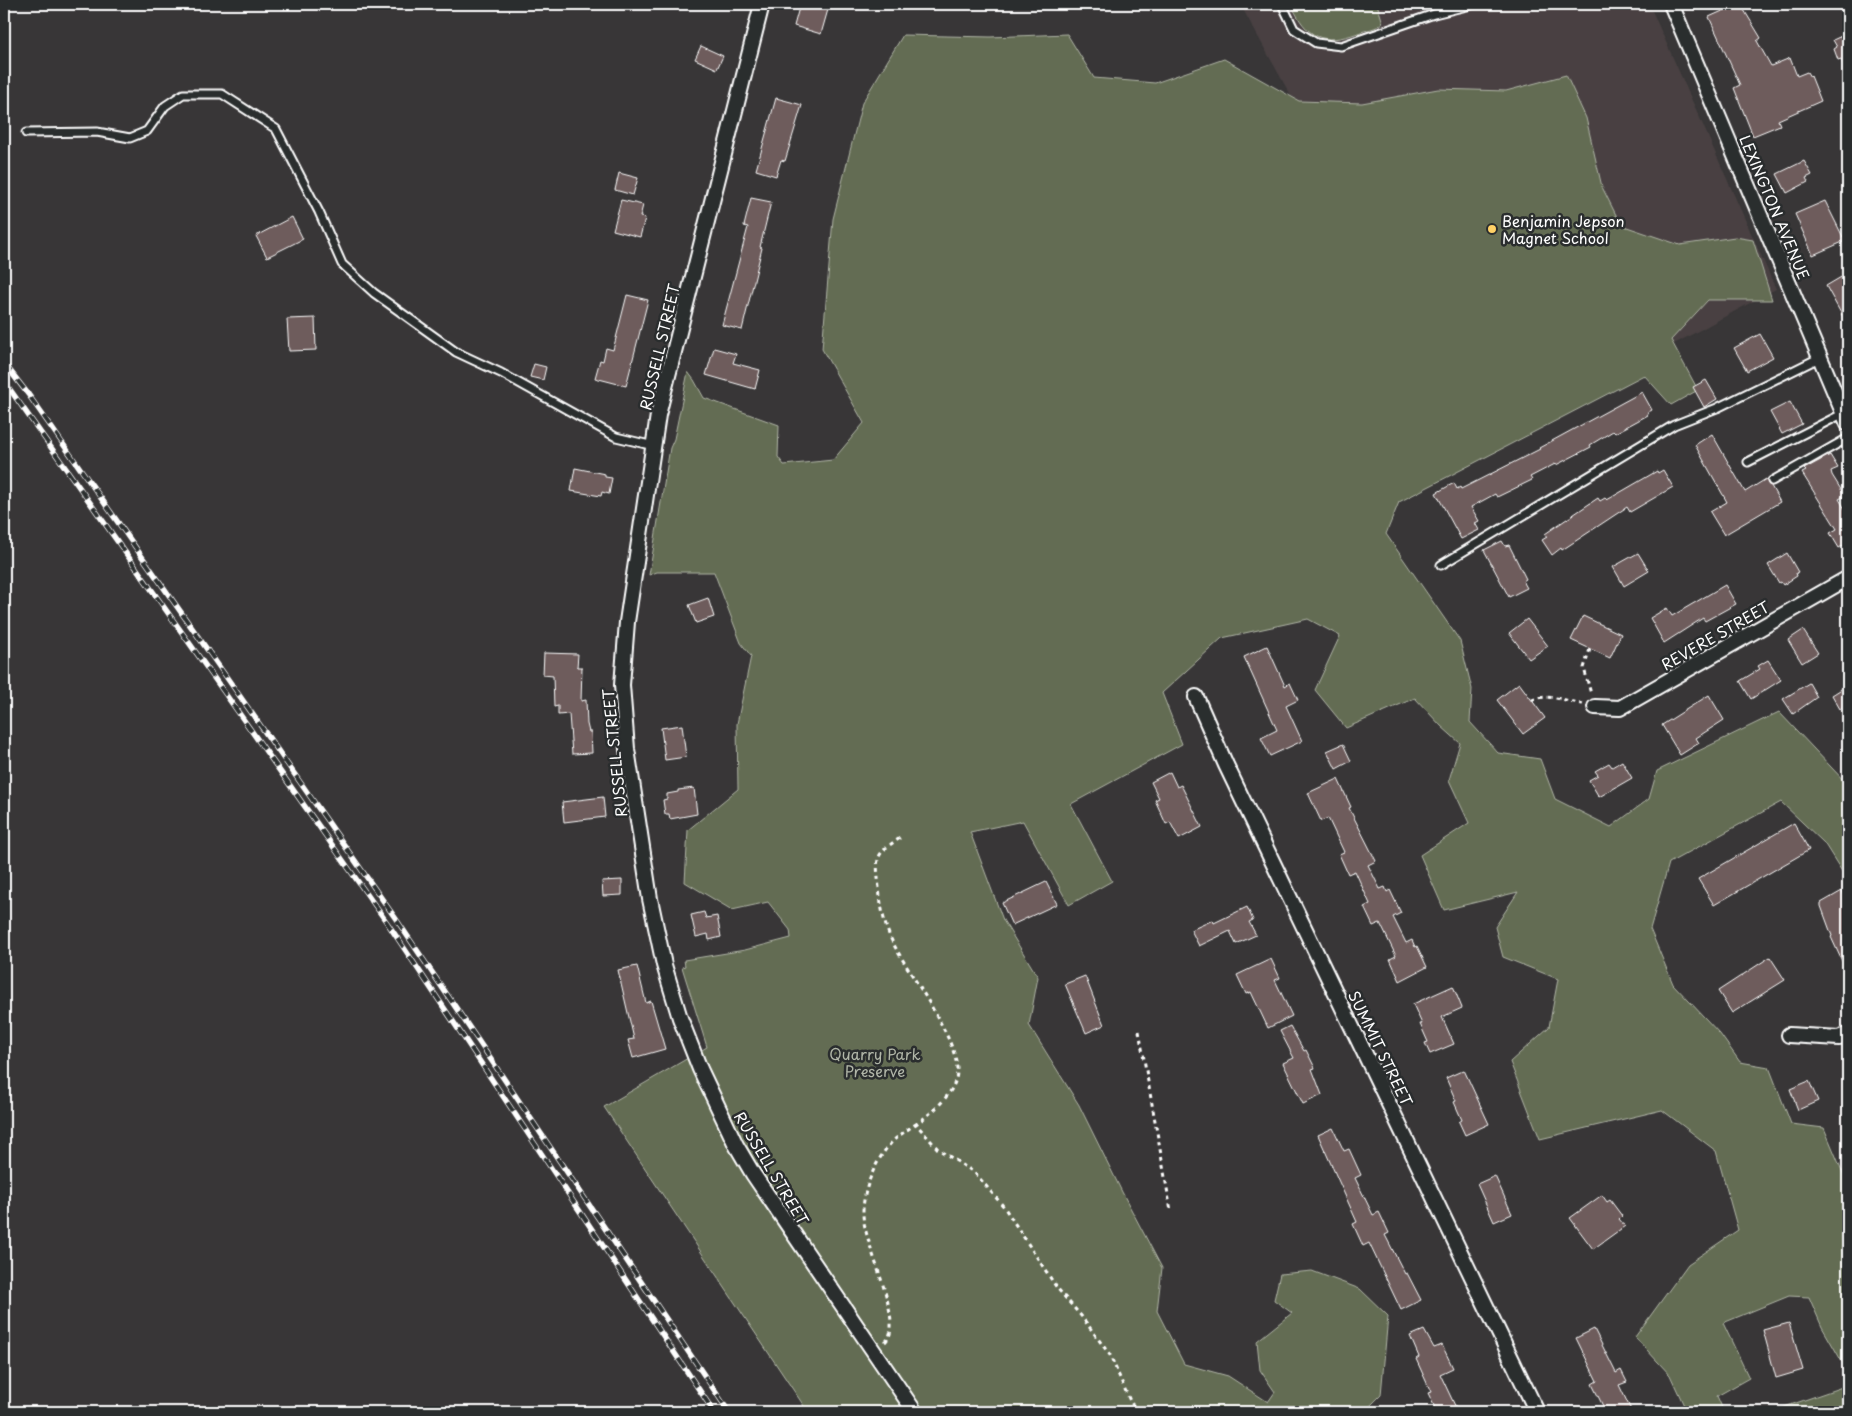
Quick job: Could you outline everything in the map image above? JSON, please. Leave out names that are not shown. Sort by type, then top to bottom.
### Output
[{"type":"street","name":"RUSSELL STREET","points":[[762,4],[668,372],[654,446],[627,622],[622,685],[627,749],[650,898],[664,965],[680,1018],[700,1069],[736,1145],[774,1207],[915,1412]]},
{"type":"street","name":"LEXINGTON AVENUE","points":[[1671,4],[1846,419]]},
{"type":"street","name":"REVERE STREET","points":[[1595,707],[1620,708],[1848,578]]},
{"type":"street","name":"SUMMIT STREET","points":[[1196,697],[1226,765],[1537,1412]]},
{"type":"street","points":[[1789,1035],[1839,1038],[1848,1034]]},
{"type":"lane","points":[[1282,4],[1294,29],[1316,44],[1341,46],[1434,14],[1475,4]]},
{"type":"lane","points":[[26,133],[97,132],[130,138],[147,131],[165,106],[183,94],[222,94],[276,129],[320,212],[342,264],[374,293],[456,352],[501,373],[616,437],[654,446]]},
{"type":"lane","points":[[1441,565],[1674,425],[1717,408],[1821,357]]},
{"type":"lane","points":[[1748,462],[1846,419]]},
{"type":"lane","points":[[1772,481],[1848,438]]},
{"type":"path","points":[[1590,649],[1584,664],[1584,674],[1595,707]]},
{"type":"path","points":[[1532,700],[1552,698],[1595,707]]},
{"type":"path","points":[[873,1351],[887,1340],[891,1335],[892,1328],[889,1306],[864,1225],[864,1201],[874,1171],[882,1155],[899,1136],[933,1112],[948,1096],[958,1073],[956,1058],[944,1026],[892,942],[882,916],[876,864],[882,850],[900,838]]},
{"type":"path","points":[[1139,1031],[1172,1210]]},
{"type":"path","points":[[916,1124],[938,1150],[975,1173],[1004,1207],[1057,1288],[1082,1316],[1110,1354],[1134,1407],[1144,1412]]},
{"type":"shaded area","name":"Benjamin Jepson Magnet School","points":[[1240,4],[1649,4],[1776,289],[1637,364],[1307,125]]},
{"type":"green space","points":[[1291,4],[1377,4],[1383,23],[1374,28],[1345,37],[1325,39],[1310,32],[1303,25]]},
{"type":"green space","name":"Quarry Park Preserve","points":[[1067,34],[1094,78],[1155,83],[1224,59],[1299,101],[1362,103],[1438,89],[1506,91],[1566,75],[1586,118],[1602,187],[1621,225],[1680,245],[1735,237],[1753,240],[1772,300],[1708,300],[1671,340],[1698,390],[1671,405],[1644,375],[1399,502],[1386,534],[1460,641],[1472,689],[1470,722],[1498,753],[1540,759],[1555,799],[1611,827],[1649,799],[1657,771],[1779,712],[1848,785],[1848,881],[1824,843],[1781,802],[1669,863],[1650,929],[1673,984],[1720,1034],[1740,1062],[1769,1067],[1791,1124],[1824,1128],[1848,1185],[1848,1366],[1845,1367],[1822,1327],[1809,1297],[1789,1296],[1723,1323],[1749,1378],[1717,1396],[1724,1412],[1687,1412],[1670,1375],[1635,1337],[1688,1264],[1738,1230],[1716,1151],[1662,1110],[1540,1139],[1510,1062],[1549,1027],[1558,979],[1503,957],[1495,927],[1518,892],[1444,910],[1420,855],[1469,823],[1449,780],[1460,743],[1415,698],[1346,728],[1315,690],[1340,636],[1308,619],[1222,638],[1162,693],[1182,744],[1071,804],[1112,881],[1069,905],[1023,821],[970,832],[1003,920],[1038,977],[1029,1025],[1079,1105],[1162,1268],[1157,1311],[1184,1364],[1228,1376],[1268,1402],[1275,1392],[1260,1370],[1257,1341],[1292,1313],[1274,1300],[1280,1274],[1312,1271],[1360,1289],[1388,1316],[1381,1395],[1364,1412],[808,1412],[604,1107],[707,1047],[682,967],[685,966],[684,960],[745,950],[791,938],[790,930],[768,902],[732,910],[685,882],[688,830],[738,789],[737,724],[751,656],[741,643],[714,572],[657,572],[649,575],[670,448],[674,439],[688,372],[704,398],[779,425],[778,457],[784,465],[833,460],[864,423],[822,349],[833,219],[862,103],[903,35],[990,37]]},
{"type":"green space","points":[[1848,1385],[1848,1412],[1770,1412]]},
{"type":"building","points":[[800,4],[829,6],[821,34],[794,26]]},
{"type":"building","points":[[1736,5],[1737,7],[1741,5],[1761,38],[1757,41],[1771,66],[1790,58],[1797,76],[1807,72],[1811,76],[1821,101],[1778,120],[1780,125],[1753,136],[1734,88],[1740,85],[1709,17]]},
{"type":"building","points":[[1848,33],[1848,75],[1841,59],[1838,60],[1834,49],[1837,47],[1833,40]]},
{"type":"building","points":[[701,46],[723,56],[717,69],[695,59]]},
{"type":"building","points":[[776,98],[802,105],[785,161],[781,160],[776,176],[756,170]]},
{"type":"building","points":[[1804,161],[1812,175],[1806,178],[1808,182],[1787,193],[1777,174]]},
{"type":"building","points":[[619,173],[638,178],[633,195],[615,190]]},
{"type":"building","points":[[751,198],[771,202],[742,330],[722,325],[748,227],[744,226]]},
{"type":"building","points":[[621,200],[643,205],[640,217],[645,218],[640,237],[613,230]]},
{"type":"building","points":[[1825,201],[1845,241],[1813,255],[1795,214]]},
{"type":"building","points":[[292,217],[303,239],[267,257],[256,236]]},
{"type":"building","points":[[1848,273],[1848,326],[1826,286]]},
{"type":"building","points":[[627,295],[648,300],[626,386],[595,378],[600,360],[603,361],[606,348],[613,350]]},
{"type":"building","points":[[315,318],[316,350],[289,351],[287,319]]},
{"type":"building","points":[[1760,334],[1773,357],[1747,371],[1734,348]]},
{"type":"building","points":[[714,348],[736,354],[733,363],[760,370],[755,389],[706,375]]},
{"type":"building","points":[[534,364],[546,367],[543,380],[530,377]]},
{"type":"building","points":[[1706,380],[1717,399],[1704,407],[1693,387]]},
{"type":"building","points":[[1642,392],[1652,410],[1647,413],[1648,415],[1615,433],[1613,431],[1590,445],[1591,447],[1530,477],[1532,480],[1497,497],[1495,494],[1471,507],[1479,521],[1475,523],[1479,530],[1461,539],[1436,493],[1454,483],[1457,489],[1460,487],[1461,489],[1540,449]]},
{"type":"building","points":[[1790,402],[1802,424],[1782,434],[1770,412]]},
{"type":"building","points":[[1712,434],[1745,492],[1766,479],[1780,502],[1724,535],[1710,512],[1727,502],[1695,445]]},
{"type":"building","points":[[1830,455],[1838,468],[1831,471],[1832,475],[1845,496],[1839,499],[1848,514],[1848,548],[1846,544],[1839,548],[1830,533],[1837,529],[1802,473],[1806,471],[1804,469]]},
{"type":"building","points":[[575,468],[605,474],[605,477],[612,478],[609,494],[602,492],[601,496],[571,491]]},
{"type":"building","points":[[1663,470],[1673,487],[1630,512],[1627,507],[1552,555],[1542,540],[1547,537],[1545,534],[1598,498],[1600,501],[1605,498],[1607,500],[1657,471],[1658,473]]},
{"type":"building","points":[[1502,541],[1505,546],[1509,545],[1526,579],[1523,581],[1527,588],[1509,597],[1484,550]]},
{"type":"building","points":[[1638,553],[1649,571],[1624,586],[1613,567]]},
{"type":"building","points":[[1787,553],[1798,572],[1796,573],[1797,576],[1783,585],[1781,582],[1779,583],[1768,565]]},
{"type":"building","points":[[1725,585],[1736,604],[1705,621],[1703,618],[1664,643],[1650,618],[1667,608],[1672,616]]},
{"type":"building","points":[[708,598],[714,617],[696,623],[689,605]]},
{"type":"building","points":[[1583,616],[1621,634],[1610,658],[1571,640]]},
{"type":"building","points":[[1527,619],[1548,646],[1529,659],[1509,633]]},
{"type":"building","points":[[1803,630],[1818,653],[1802,663],[1788,640]]},
{"type":"building","points":[[1267,646],[1285,686],[1290,683],[1298,700],[1286,706],[1302,741],[1270,756],[1261,738],[1277,730],[1244,657]]},
{"type":"building","points":[[544,653],[578,654],[577,667],[582,667],[581,701],[586,700],[587,724],[589,732],[591,732],[592,753],[572,754],[569,714],[558,715],[558,706],[554,707],[553,676],[543,675]]},
{"type":"building","points":[[1768,660],[1781,680],[1751,699],[1740,681],[1760,669],[1758,666]]},
{"type":"building","points":[[1519,683],[1545,718],[1523,734],[1497,700]]},
{"type":"building","points":[[1809,683],[1817,697],[1793,714],[1783,699]]},
{"type":"building","points":[[1848,685],[1848,704],[1840,709],[1832,695]]},
{"type":"building","points":[[1709,695],[1724,720],[1696,738],[1699,743],[1680,755],[1662,725]]},
{"type":"building","points":[[682,725],[686,757],[665,760],[661,728]]},
{"type":"building","points":[[1343,744],[1351,761],[1336,769],[1327,751]]},
{"type":"building","points":[[1622,761],[1632,778],[1599,797],[1589,780],[1598,775],[1595,771],[1609,763],[1612,767]]},
{"type":"building","points":[[1170,772],[1177,787],[1181,785],[1202,827],[1179,839],[1170,822],[1166,824],[1155,800],[1159,798],[1151,782]]},
{"type":"building","points":[[1338,779],[1351,807],[1349,808],[1376,861],[1368,865],[1380,889],[1385,887],[1387,892],[1390,890],[1401,913],[1393,917],[1406,943],[1412,940],[1427,967],[1400,981],[1390,959],[1396,956],[1380,923],[1373,926],[1364,907],[1370,904],[1355,871],[1348,874],[1339,854],[1344,852],[1328,818],[1321,821],[1308,793]]},
{"type":"building","points":[[694,788],[697,814],[670,819],[669,814],[665,814],[663,800],[667,799],[667,794],[678,792],[678,790]]},
{"type":"building","points":[[603,797],[605,817],[564,822],[562,802]]},
{"type":"building","points":[[1794,823],[1809,850],[1714,905],[1698,879]]},
{"type":"building","points":[[622,880],[622,895],[603,896],[602,881]]},
{"type":"building","points":[[1046,882],[1057,904],[1012,925],[1002,903]]},
{"type":"building","points":[[1842,891],[1844,895],[1848,893],[1848,974],[1831,937],[1821,906],[1821,903]]},
{"type":"building","points":[[1247,907],[1253,920],[1249,922],[1256,935],[1236,944],[1230,931],[1199,946],[1191,930],[1213,920],[1214,923]]},
{"type":"building","points":[[704,912],[706,918],[717,916],[721,937],[709,940],[708,934],[696,937],[691,915]]},
{"type":"building","points":[[1770,957],[1785,980],[1732,1013],[1718,991]]},
{"type":"building","points":[[1271,959],[1280,978],[1275,980],[1292,1016],[1268,1028],[1251,992],[1246,994],[1237,975]]},
{"type":"building","points":[[637,966],[646,1003],[651,1001],[665,1049],[633,1058],[628,1040],[634,1039],[618,970]]},
{"type":"building","points":[[1085,976],[1104,1025],[1086,1033],[1065,984]]},
{"type":"building","points":[[1453,986],[1462,1008],[1442,1017],[1454,1044],[1430,1054],[1425,1043],[1428,1042],[1420,1024],[1422,1024],[1413,1004]]},
{"type":"building","points":[[1290,1026],[1315,1068],[1312,1069],[1322,1095],[1303,1104],[1283,1063],[1294,1058],[1280,1031]]},
{"type":"building","points":[[1464,1070],[1489,1124],[1465,1135],[1459,1122],[1462,1120],[1454,1102],[1456,1101],[1446,1078]]},
{"type":"building","points":[[1809,1081],[1818,1101],[1798,1110],[1790,1089]]},
{"type":"building","points":[[1333,1128],[1344,1151],[1349,1149],[1361,1175],[1355,1178],[1373,1215],[1379,1212],[1389,1233],[1385,1235],[1421,1300],[1401,1310],[1369,1243],[1363,1246],[1353,1224],[1357,1222],[1318,1135]]},
{"type":"building","points":[[1495,1176],[1512,1214],[1494,1222],[1477,1184]]},
{"type":"building","points":[[1602,1195],[1607,1202],[1610,1200],[1622,1216],[1619,1219],[1625,1226],[1593,1249],[1570,1218]]},
{"type":"building","points":[[1789,1323],[1803,1370],[1776,1378],[1763,1330]]},
{"type":"building","points":[[1594,1329],[1616,1373],[1621,1370],[1627,1382],[1619,1385],[1632,1412],[1606,1412],[1592,1384],[1597,1381],[1576,1338]]},
{"type":"building","points":[[1424,1330],[1434,1348],[1442,1345],[1453,1368],[1440,1374],[1458,1412],[1437,1412],[1428,1393],[1431,1392],[1416,1359],[1419,1357],[1410,1336]]},
{"type":"railway","points":[[4,363],[28,394],[396,919],[729,1412]]},
{"type":"railway","points":[[4,381],[388,924],[714,1412]]},
{"type":"place","name":"Benjamin Jepson Magnet School","points":[[1492,229]]}]
